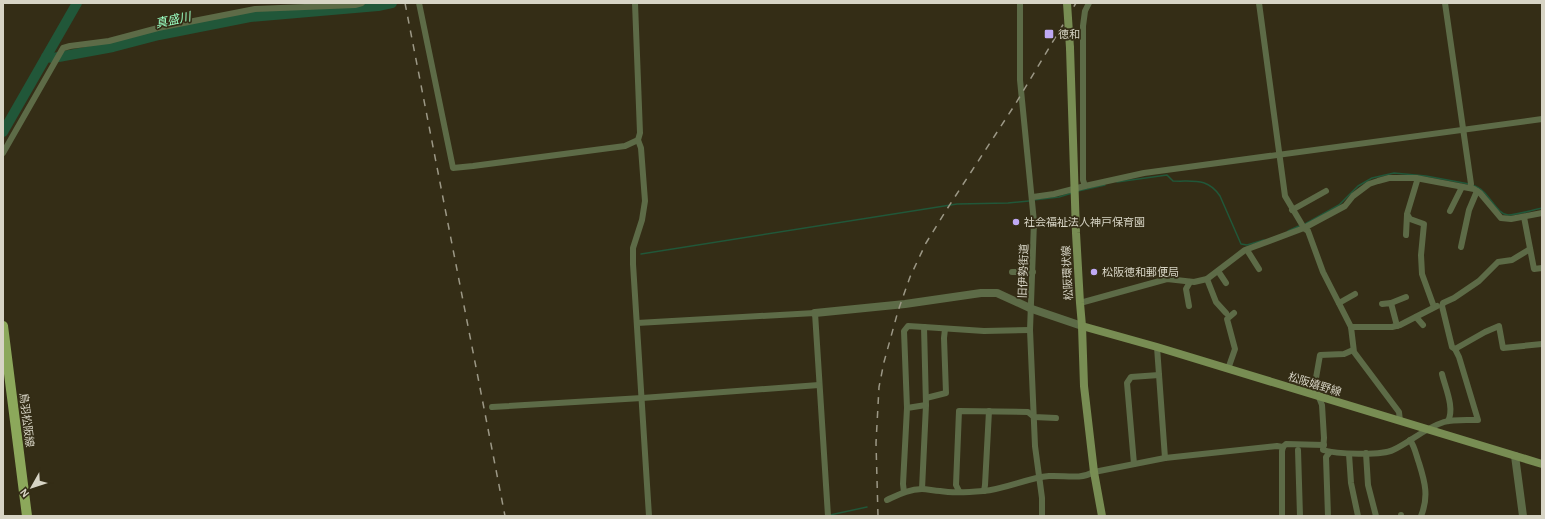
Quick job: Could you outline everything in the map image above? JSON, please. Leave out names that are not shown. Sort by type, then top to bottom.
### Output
[{"type":"main road","name":"松阪環状線","points":[[1067,3],[1084,386],[1094,472],[1102,516]]},
{"type":"main road","name":"鳥羽松阪線","points":[[3,326],[27,516]]},
{"type":"main road","name":"松阪嬉野線","points":[[1082,326],[1157,347],[1542,464]]},
{"type":"street","points":[[3,153],[63,48],[109,41],[158,28],[255,9],[355,5],[362,3]]},
{"type":"street","points":[[419,3],[453,168],[626,146],[638,140]]},
{"type":"street","points":[[635,3],[640,133],[638,140],[641,148],[644,202],[642,220],[633,248],[649,516]]},
{"type":"street","name":"旧伊勢街道","points":[[1020,3],[1020,80],[1033,197],[1033,272],[1030,330],[1035,446],[1040,477],[1042,516]]},
{"type":"street","points":[[1085,186],[1083,26],[1085,11],[1090,3]]},
{"type":"street","points":[[1259,3],[1285,196],[1292,210],[1304,228],[1308,231],[1323,272],[1351,327],[1353,350],[1399,412],[1400,421]]},
{"type":"street","points":[[1446,3],[1471,184],[1470,188]]},
{"type":"street","points":[[1033,197],[1054,194],[1085,186],[1124,180],[1144,174],[1542,119]]},
{"type":"street","points":[[1080,304],[1167,279],[1190,282],[1207,279],[1247,250],[1304,228],[1345,206],[1353,196],[1369,184],[1389,178],[1416,178],[1470,188],[1480,193],[1502,218],[1511,219],[1542,213]]},
{"type":"street","points":[[1406,235],[1407,214],[1417,181],[1416,178]]},
{"type":"street","points":[[1450,211],[1462,187]]},
{"type":"street","points":[[1461,248],[1469,210],[1477,191]]},
{"type":"street","points":[[1292,210],[1326,192]]},
{"type":"street","points":[[1407,214],[1410,219],[1424,224],[1421,255],[1422,274],[1434,307]]},
{"type":"street","points":[[1524,217],[1534,269],[1542,268]]},
{"type":"street","points":[[1351,327],[1396,326],[1434,307],[1442,305],[1479,281],[1498,262],[1512,260],[1530,249]]},
{"type":"street","points":[[1247,250],[1259,268]]},
{"type":"street","points":[[1218,271],[1226,283]]},
{"type":"street","points":[[1012,272],[1033,272]]},
{"type":"street","points":[[1207,279],[1216,302],[1226,313]]},
{"type":"street","points":[[1189,306],[1186,289],[1190,282]]},
{"type":"street","points":[[637,323],[815,313],[905,304],[986,292],[997,293],[1032,309],[1082,326]]},
{"type":"street","points":[[1339,303],[1355,294]]},
{"type":"street","points":[[1382,304],[1391,303],[1406,297]]},
{"type":"street","points":[[1391,303],[1396,326]]},
{"type":"street","points":[[1353,350],[1344,354],[1320,355],[1316,378],[1316,390],[1322,406],[1324,450],[1350,454],[1381,453],[1392,451],[1428,430],[1448,421],[1478,420],[1459,357],[1452,347],[1442,305]]},
{"type":"street","points":[[815,313],[828,516]]},
{"type":"street","points":[[1228,369],[1235,349],[1227,319],[1234,314]]},
{"type":"street","points":[[1416,317],[1423,325]]},
{"type":"street","points":[[904,492],[907,408],[904,331],[908,326],[984,331],[1030,330]]},
{"type":"street","points":[[1439,327],[1447,326]]},
{"type":"street","points":[[1455,350],[1499,326],[1503,348],[1542,344]]},
{"type":"street","points":[[922,489],[926,405],[924,327]]},
{"type":"street","points":[[926,398],[946,393],[945,329]]},
{"type":"street","points":[[1157,347],[1165,458]]},
{"type":"street","points":[[1442,374],[1450,405],[1450,418],[1448,421]]},
{"type":"street","points":[[1134,464],[1127,383],[1131,377],[1159,375]]},
{"type":"street","points":[[492,407],[819,385]]},
{"type":"street","points":[[907,408],[926,405]]},
{"type":"street","points":[[959,491],[956,485],[959,411],[1028,412],[1034,417],[1056,417]]},
{"type":"street","points":[[984,491],[986,485],[989,411]]},
{"type":"street","points":[[1410,440],[1424,474],[1426,495],[1422,516]]},
{"type":"street","points":[[887,500],[904,492],[922,489],[942,492],[984,491],[1013,485],[1040,477],[1077,477],[1094,472],[1165,458],[1277,446],[1283,447],[1286,444],[1315,448],[1324,445]]},
{"type":"street","points":[[1282,516],[1283,447]]},
{"type":"street","points":[[1298,450],[1300,516]]},
{"type":"street","points":[[1328,516],[1326,457],[1330,452]]},
{"type":"street","points":[[1366,453],[1368,485],[1376,516]]},
{"type":"street","points":[[1350,454],[1351,483],[1358,516]]},
{"type":"street","points":[[1515,456],[1523,516]]},
{"type":"waterway","name":"真盛川","points":[[3,132],[77,3]]},
{"type":"waterway","name":"真盛川","points":[[46,57],[53,58],[113,47],[159,35],[250,17],[378,6],[392,3]]},
{"type":"waterway","points":[[1305,224],[1339,205],[1358,186],[1372,178],[1394,173],[1426,176],[1469,184]]},
{"type":"waterway","points":[[1117,182],[1167,175],[1173,181],[1193,181],[1205,183],[1215,190],[1220,196],[1241,244],[1247,245],[1264,240]]},
{"type":"waterway","points":[[1078,191],[1105,185]]},
{"type":"waterway","points":[[1472,185],[1483,191],[1503,214],[1512,215],[1542,208]]},
{"type":"waterway","points":[[1033,200],[1059,197],[1072,193]]},
{"type":"waterway","points":[[641,254],[957,204],[1029,201]]},
{"type":"waterway","points":[[1288,231],[1299,226]]},
{"type":"waterway","points":[[830,515],[867,507]]},
{"type":"railway","points":[[405,3],[505,516]]},
{"type":"railway","points":[[878,516],[876,443],[879,387],[884,362],[898,311],[910,277],[926,243],[1016,103],[1076,3]]},
{"type":"place","name":"徳和","points":[[1049,34]]},
{"type":"place","name":"社会福祉法人神戸保育園","points":[[1016,222]]},
{"type":"place","name":"松阪徳和郵便局","points":[[1094,272]]}]
